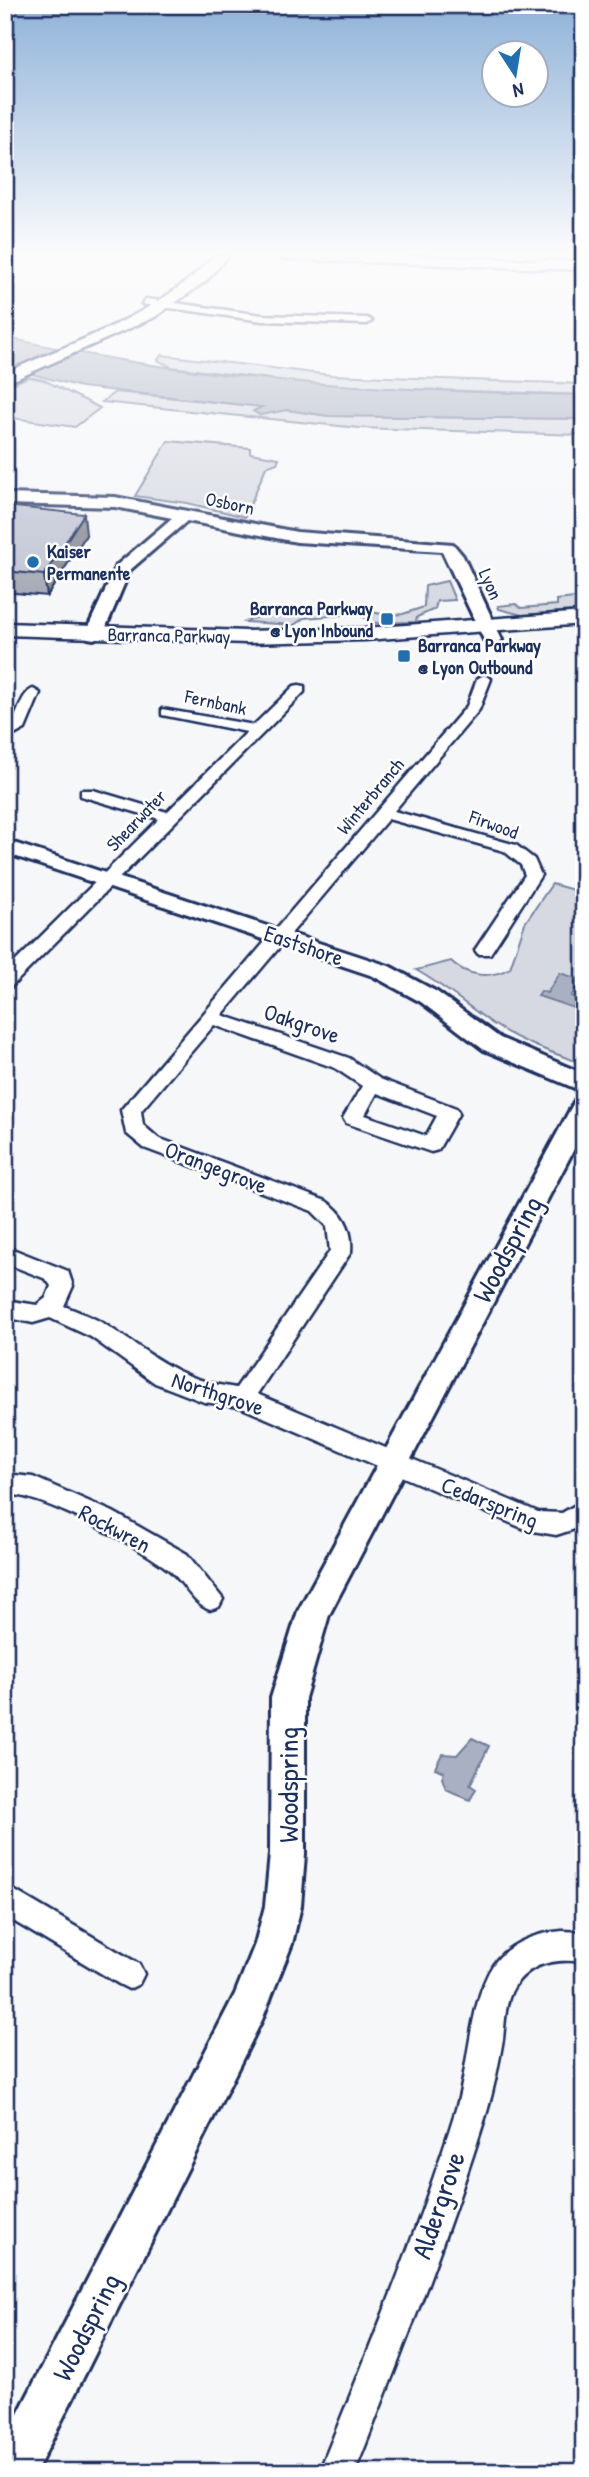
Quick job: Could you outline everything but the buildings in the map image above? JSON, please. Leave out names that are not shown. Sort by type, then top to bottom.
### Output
[{"type":"main road","name":"Barranca Parkway","points":[[5,642],[313,649],[490,633],[584,618]]},
{"type":"main road","name":"Barranca Parkway","points":[[5,629],[94,634],[260,636],[584,632]]},
{"type":"street","name":"Osborn","points":[[5,499],[114,502],[297,537],[447,547]]},
{"type":"street","points":[[94,634],[123,568],[184,515]]},
{"type":"street","name":"Lyon","points":[[447,547],[455,556],[490,633]]},
{"type":"street","name":"Winterbranch","points":[[279,936],[474,707],[484,679]]},
{"type":"street","name":"Shearwater","points":[[5,984],[168,817],[299,689]]},
{"type":"street","points":[[5,736],[20,726],[33,693]]},
{"type":"street","name":"Fernbank","points":[[167,712],[257,730]]},
{"type":"street","points":[[87,793],[168,817]]},
{"type":"street","name":"Firwood","points":[[385,813],[510,848],[528,863],[533,875],[484,950]]},
{"type":"street","name":"Eastshore","points":[[5,846],[381,971],[411,985],[492,1044],[584,1084]]},
{"type":"street","name":"Orangegrove","points":[[242,1398],[340,1252],[342,1244],[337,1223],[331,1214],[319,1206],[151,1143],[133,1128],[131,1110],[279,936]]},
{"type":"street","name":"Oakgrove","points":[[210,1017],[342,1063],[373,1084]]},
{"type":"street","name":"Woodspring","points":[[11,2472],[249,2007],[269,1957],[283,1908],[290,1851],[286,1771],[288,1697],[314,1611],[584,1106]]},
{"type":"street","points":[[5,1254],[60,1277],[61,1293],[51,1309],[32,1316],[5,1308]]},
{"type":"street","name":"Northgrove","points":[[51,1309],[106,1336],[163,1376],[204,1393],[242,1398],[394,1462]]},
{"type":"street","name":"Cedarspring","points":[[394,1462],[549,1525],[573,1521],[584,1510]]},
{"type":"street","name":"Rockwren","points":[[5,1484],[24,1484],[104,1520],[178,1562],[210,1599]]},
{"type":"street","points":[[5,1899],[129,1974]]},
{"type":"street","name":"Aldergrove","points":[[337,2472],[399,2317],[472,2108],[495,1995],[504,1976],[518,1960],[541,1948],[569,1944],[584,1947]]},
{"type":"street","points":[[5,2468],[11,2472]]},
{"type":"shaded area","points":[[201,371],[294,371],[331,375],[584,384],[584,395],[329,386]]},
{"type":"shaded area","points":[[29,377],[44,380],[100,408],[75,427],[5,417],[5,387]]},
{"type":"shaded area","points":[[115,392],[264,407],[260,415],[287,410],[329,416],[584,419],[584,435],[359,428],[102,402]]},
{"type":"shaded area","points":[[168,441],[250,448],[250,453],[279,458],[277,463],[266,467],[245,517],[187,503],[135,496]]},
{"type":"shaded area","points":[[447,581],[455,600],[437,601],[435,609],[417,617],[416,622],[370,623],[363,616],[355,614],[304,618],[294,625],[245,622],[263,616],[297,611],[298,608],[342,607],[388,615],[403,614],[424,607],[425,586]]},
{"type":"shaded area","points":[[584,597],[584,610],[522,615],[499,609],[498,606],[516,604],[521,608],[557,605],[557,600]]},
{"type":"shaded area","points":[[552,884],[584,893],[584,1064],[537,1047],[503,1030],[416,970],[451,961],[464,970],[479,975],[495,974],[510,968],[525,923]]},
{"type":"water","points":[[19,371],[196,371],[366,387],[584,395],[584,419],[329,416],[287,410],[260,415],[253,411],[262,407],[81,387]]},
{"type":"water","points":[[560,973],[582,980],[571,996],[579,1000],[574,1008],[538,996],[541,991],[547,993]]},
{"type":"water","points":[[472,1738],[489,1746],[470,1785],[476,1789],[470,1800],[446,1789],[442,1778],[444,1772],[435,1768],[442,1754],[457,1755]]},
{"type":"place","name":"Kaiser Permanente","points":[[33,562]]},
{"type":"place","name":"Barranca Parkway @ Lyon Inbound","points":[[387,619]]},
{"type":"place","name":"Barranca Parkway @ Lyon Outbound","points":[[404,656]]}]
